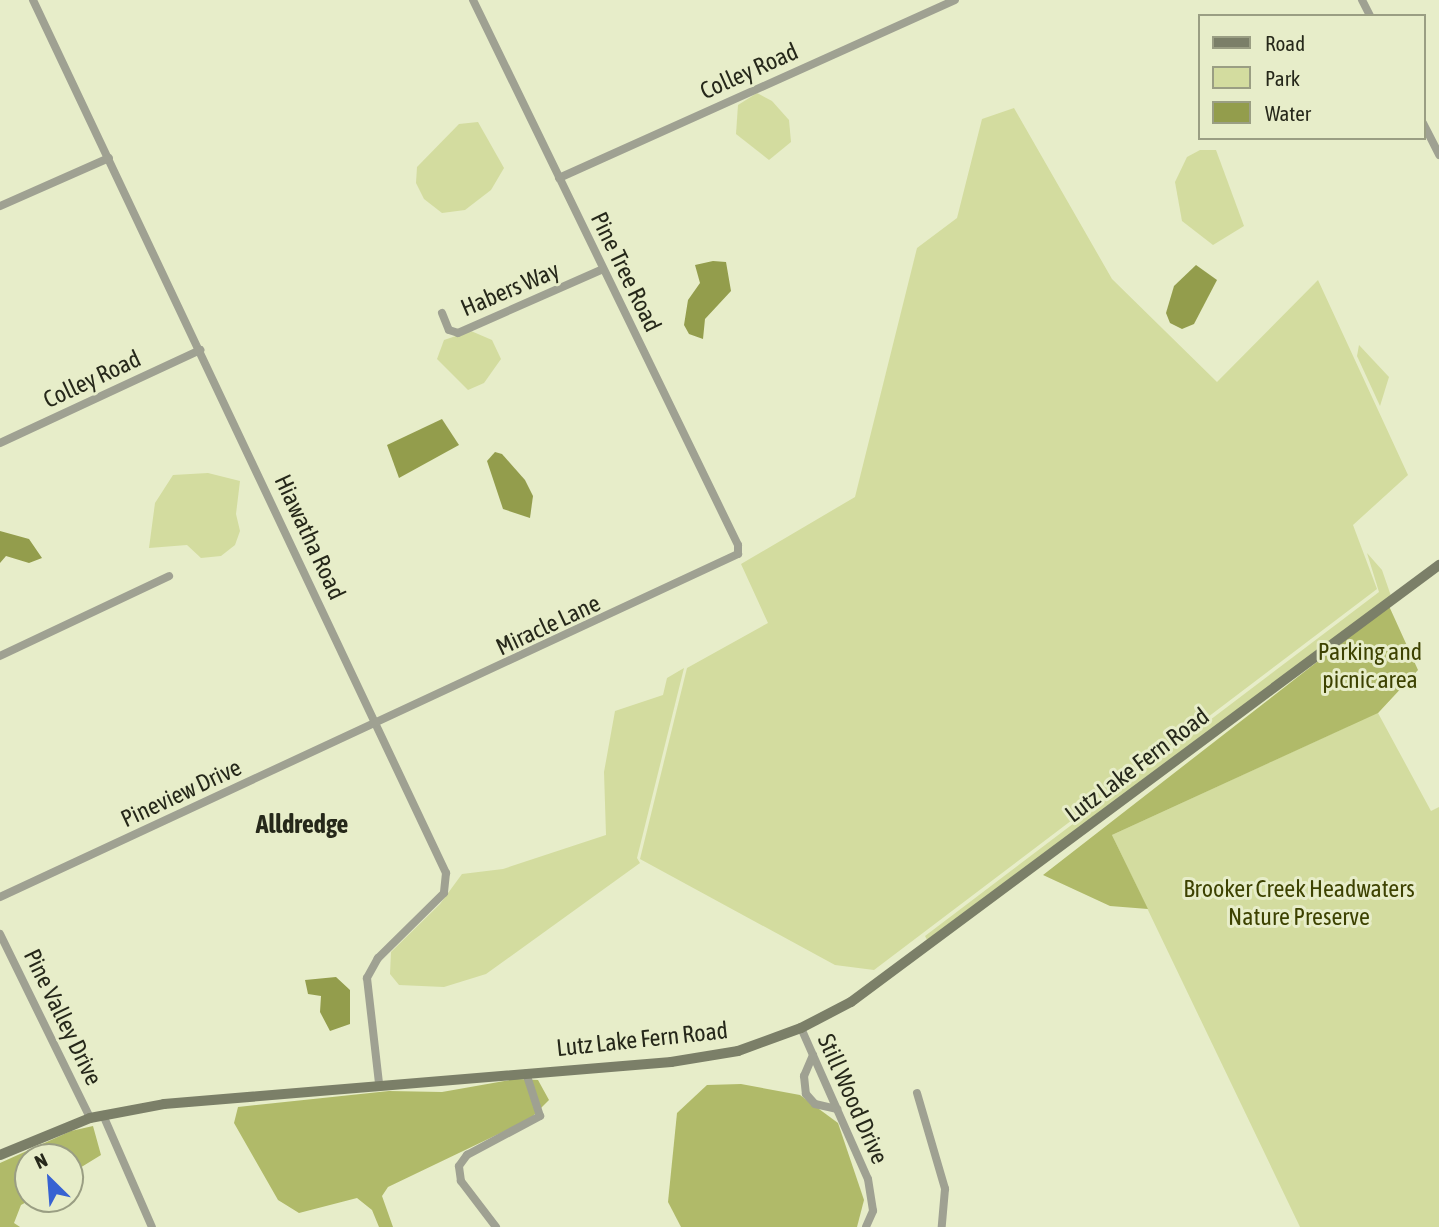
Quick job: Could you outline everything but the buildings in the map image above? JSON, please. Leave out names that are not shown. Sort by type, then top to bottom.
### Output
[{"type":"main road","name":"Lutz Lake Fern Road","points":[[0,1155],[90,1118],[164,1104],[705,1057],[801,1028],[852,1002],[1439,565]]},
{"type":"street","name":"Hiawatha Road","points":[[33,0],[446,873],[444,893],[378,958],[367,978],[379,1084]]},
{"type":"street","name":"Pine Tree Road","points":[[473,0],[738,545],[734,560]]},
{"type":"street","name":"Colley Road","points":[[559,178],[955,0]]},
{"type":"street","points":[[1425,127],[1439,155]]},
{"type":"street","points":[[0,206],[109,158]]},
{"type":"street","name":"Habers Way","points":[[442,313],[450,330],[458,333],[603,269]]},
{"type":"street","name":"Colley Road","points":[[0,443],[200,350]]},
{"type":"street","name":"Miracle Lane","points":[[377,724],[734,560]]},
{"type":"street","points":[[0,656],[169,576]]},
{"type":"street","name":"Pineview Drive","points":[[0,897],[377,724]]},
{"type":"street","name":"Pine Valley Drive","points":[[0,933],[90,1118]]},
{"type":"street","name":"Still Wood Drive","points":[[801,1028],[868,1179],[873,1210],[866,1227]]},
{"type":"street","points":[[813,1055],[804,1076],[806,1094],[821,1107],[837,1109]]},
{"type":"street","points":[[496,1227],[461,1181],[459,1166],[467,1156],[540,1116],[526,1073]]},
{"type":"street","points":[[917,1093],[945,1189],[942,1227]]},
{"type":"street","points":[[103,1115],[152,1227]]},
{"type":"green space","points":[[757,93],[772,101],[789,120],[791,142],[769,160],[736,134],[738,105]]},
{"type":"green space","points":[[1014,108],[1112,279],[1217,382],[1318,280],[1408,475],[1353,525],[1377,589],[874,970],[835,965],[640,859],[687,668],[768,623],[741,564],[855,497],[917,248],[957,218],[982,119]]},
{"type":"green space","points":[[478,122],[504,168],[491,190],[465,210],[442,213],[424,199],[416,183],[417,167],[459,124]]},
{"type":"green space","points":[[1200,150],[1216,150],[1244,226],[1213,245],[1182,221],[1175,182],[1187,157]]},
{"type":"green space","points":[[471,331],[492,340],[501,359],[484,383],[468,390],[437,359],[444,340]]},
{"type":"green space","points":[[1359,345],[1389,377],[1380,406],[1357,356]]},
{"type":"green space","points":[[208,473],[240,481],[236,514],[240,531],[235,545],[221,556],[201,558],[187,545],[149,548],[155,503],[173,475]]},
{"type":"green space","points":[[1367,553],[1382,570],[1391,596],[927,940],[925,936],[1379,592]]},
{"type":"green space","name":"Parking and picnic area","points":[[1389,606],[1418,670],[1378,713],[1112,835],[1148,909],[1110,906],[1043,875]]},
{"type":"green space","points":[[684,668],[637,858],[640,863],[486,974],[444,987],[399,985],[390,974],[391,952],[440,904],[462,874],[503,869],[606,835],[604,772],[615,711],[663,695],[667,678]]},
{"type":"green space","name":"Brooker Creek Headwaters Nature Preserve","points":[[1418,670],[1378,713],[1431,811],[1439,807],[1439,1227],[1300,1227],[1112,835],[1349,726]]},
{"type":"green space","points":[[515,1079],[538,1080],[549,1100],[530,1119],[388,1187],[382,1196],[393,1227],[379,1227],[372,1210],[357,1198],[299,1213],[278,1200],[234,1123],[238,1107],[389,1091],[442,1092]]},
{"type":"green space","points":[[741,1084],[800,1095],[838,1123],[864,1200],[857,1227],[681,1227],[668,1202],[677,1113],[707,1085]]},
{"type":"green space","points":[[93,1126],[101,1155],[84,1165],[84,1143],[44,1143],[71,1131]]},
{"type":"green space","points":[[14,1157],[14,1213],[18,1213],[14,1223],[20,1227],[0,1227],[0,1163]]},
{"type":"water","points":[[713,261],[726,262],[731,291],[705,319],[703,339],[689,334],[684,325],[688,300],[700,283],[695,265]]},
{"type":"water","points":[[1196,265],[1217,280],[1194,324],[1182,329],[1170,323],[1166,313],[1174,286]]},
{"type":"water","points":[[442,419],[459,445],[399,478],[387,445]]},
{"type":"water","points":[[495,452],[502,454],[525,480],[533,496],[530,518],[503,509],[487,461]]},
{"type":"water","points":[[0,531],[29,539],[42,558],[29,563],[6,556],[0,563]]},
{"type":"water","points":[[336,977],[350,990],[350,1024],[330,1031],[320,1012],[321,996],[308,994],[305,980]]},
{"type":"district","name":"Alldredge","points":[[302,825]]}]
